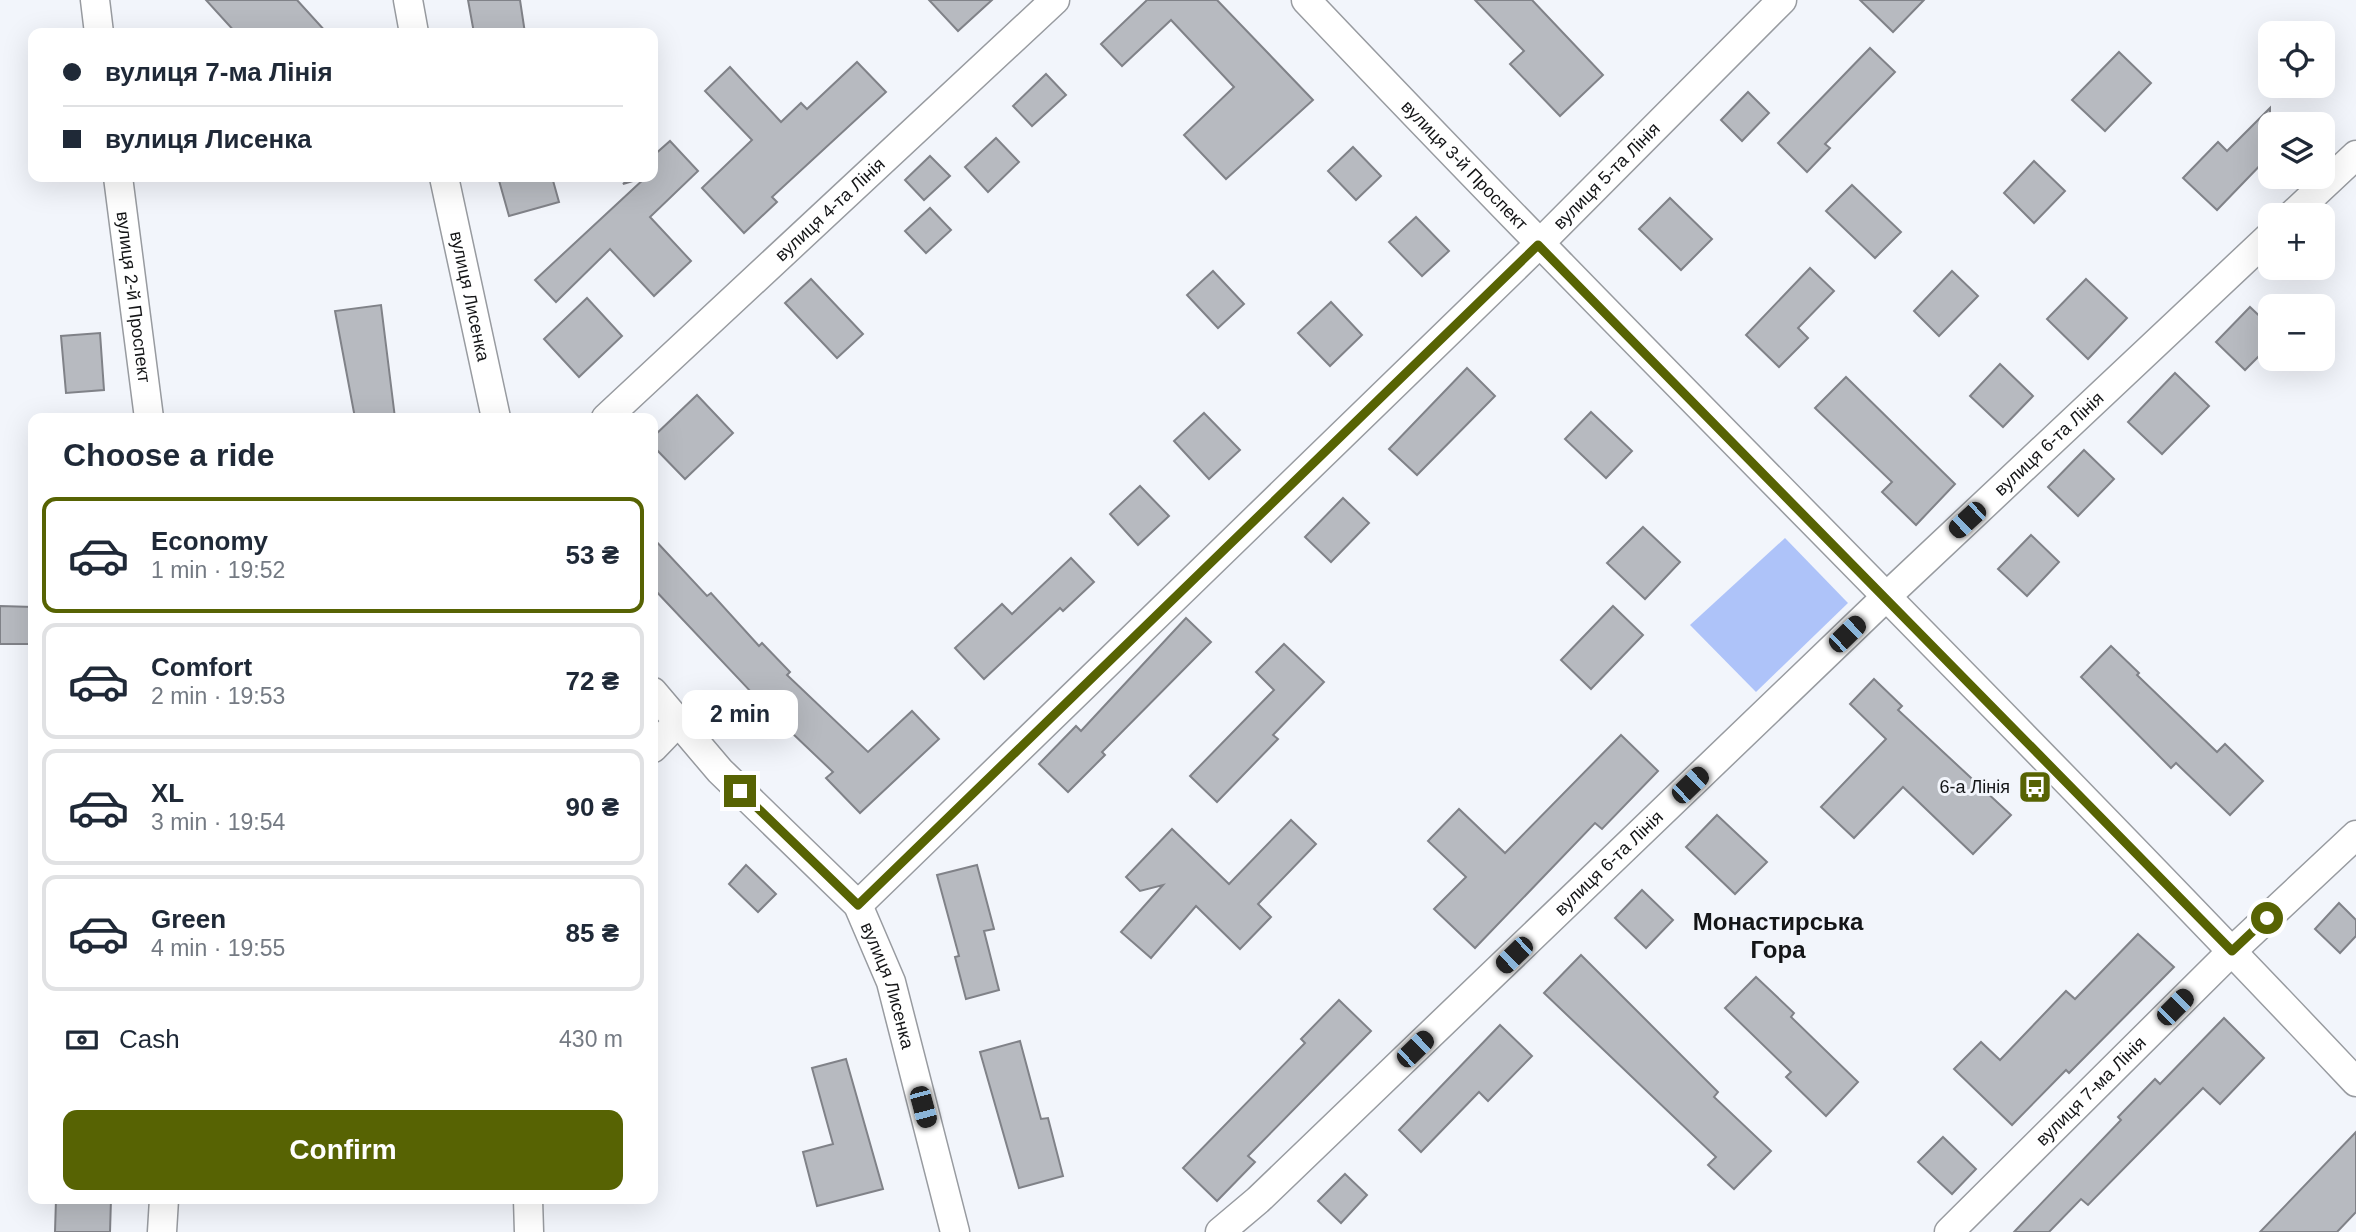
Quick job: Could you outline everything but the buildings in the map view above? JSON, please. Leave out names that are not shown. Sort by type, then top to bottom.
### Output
[{"type":"street","points":[[95,0],[98,28]]},
{"type":"street","points":[[408,0],[413,28]]},
{"type":"street","name":"вулиця 4-та Лінія","points":[[611,413],[1055,0]]},
{"type":"street","name":"вулиця 3-й Проспект","points":[[1306,0],[1538,245],[1887,596],[2356,1082]]},
{"type":"street","name":"вулиця 5-та Лінія","points":[[858,905],[1538,245],[1782,0]]},
{"type":"street","points":[[2305,203],[2356,155]]},
{"type":"street","name":"вулиця 2-й Проспект","points":[[119,182],[148,413]]},
{"type":"street","name":"вулиця Лисенка","points":[[445,182],[481,360],[495,413]]},
{"type":"street","name":"вулиця 6-та Лінія","points":[[1220,1232],[1268,1191],[1887,596],[2258,247]]},
{"type":"street","name":"вулиця Лисенка","points":[[658,698],[720,772],[858,905],[891,982],[955,1232]]},
{"type":"street","points":[[658,743],[678,722]]},
{"type":"street","name":"вулиця 7-ма Лінія","points":[[1949,1232],[2232,951],[2356,835]]},
{"type":"street","points":[[162,1232],[164,1204]]},
{"type":"street","points":[[528,1204],[529,1232]]},
{"type":"shaded area","points":[[1785,538],[1848,603],[1756,692],[1690,625]]},
{"type":"place","name":"6-а Лінія","points":[[2035,787]]},
{"type":"district","name":"Монастирська Гора","points":[[1778,935]]},
{"type":"route","points":[[740,791],[858,905],[1538,245],[1887,596],[2232,951],[2267,918]]}]
